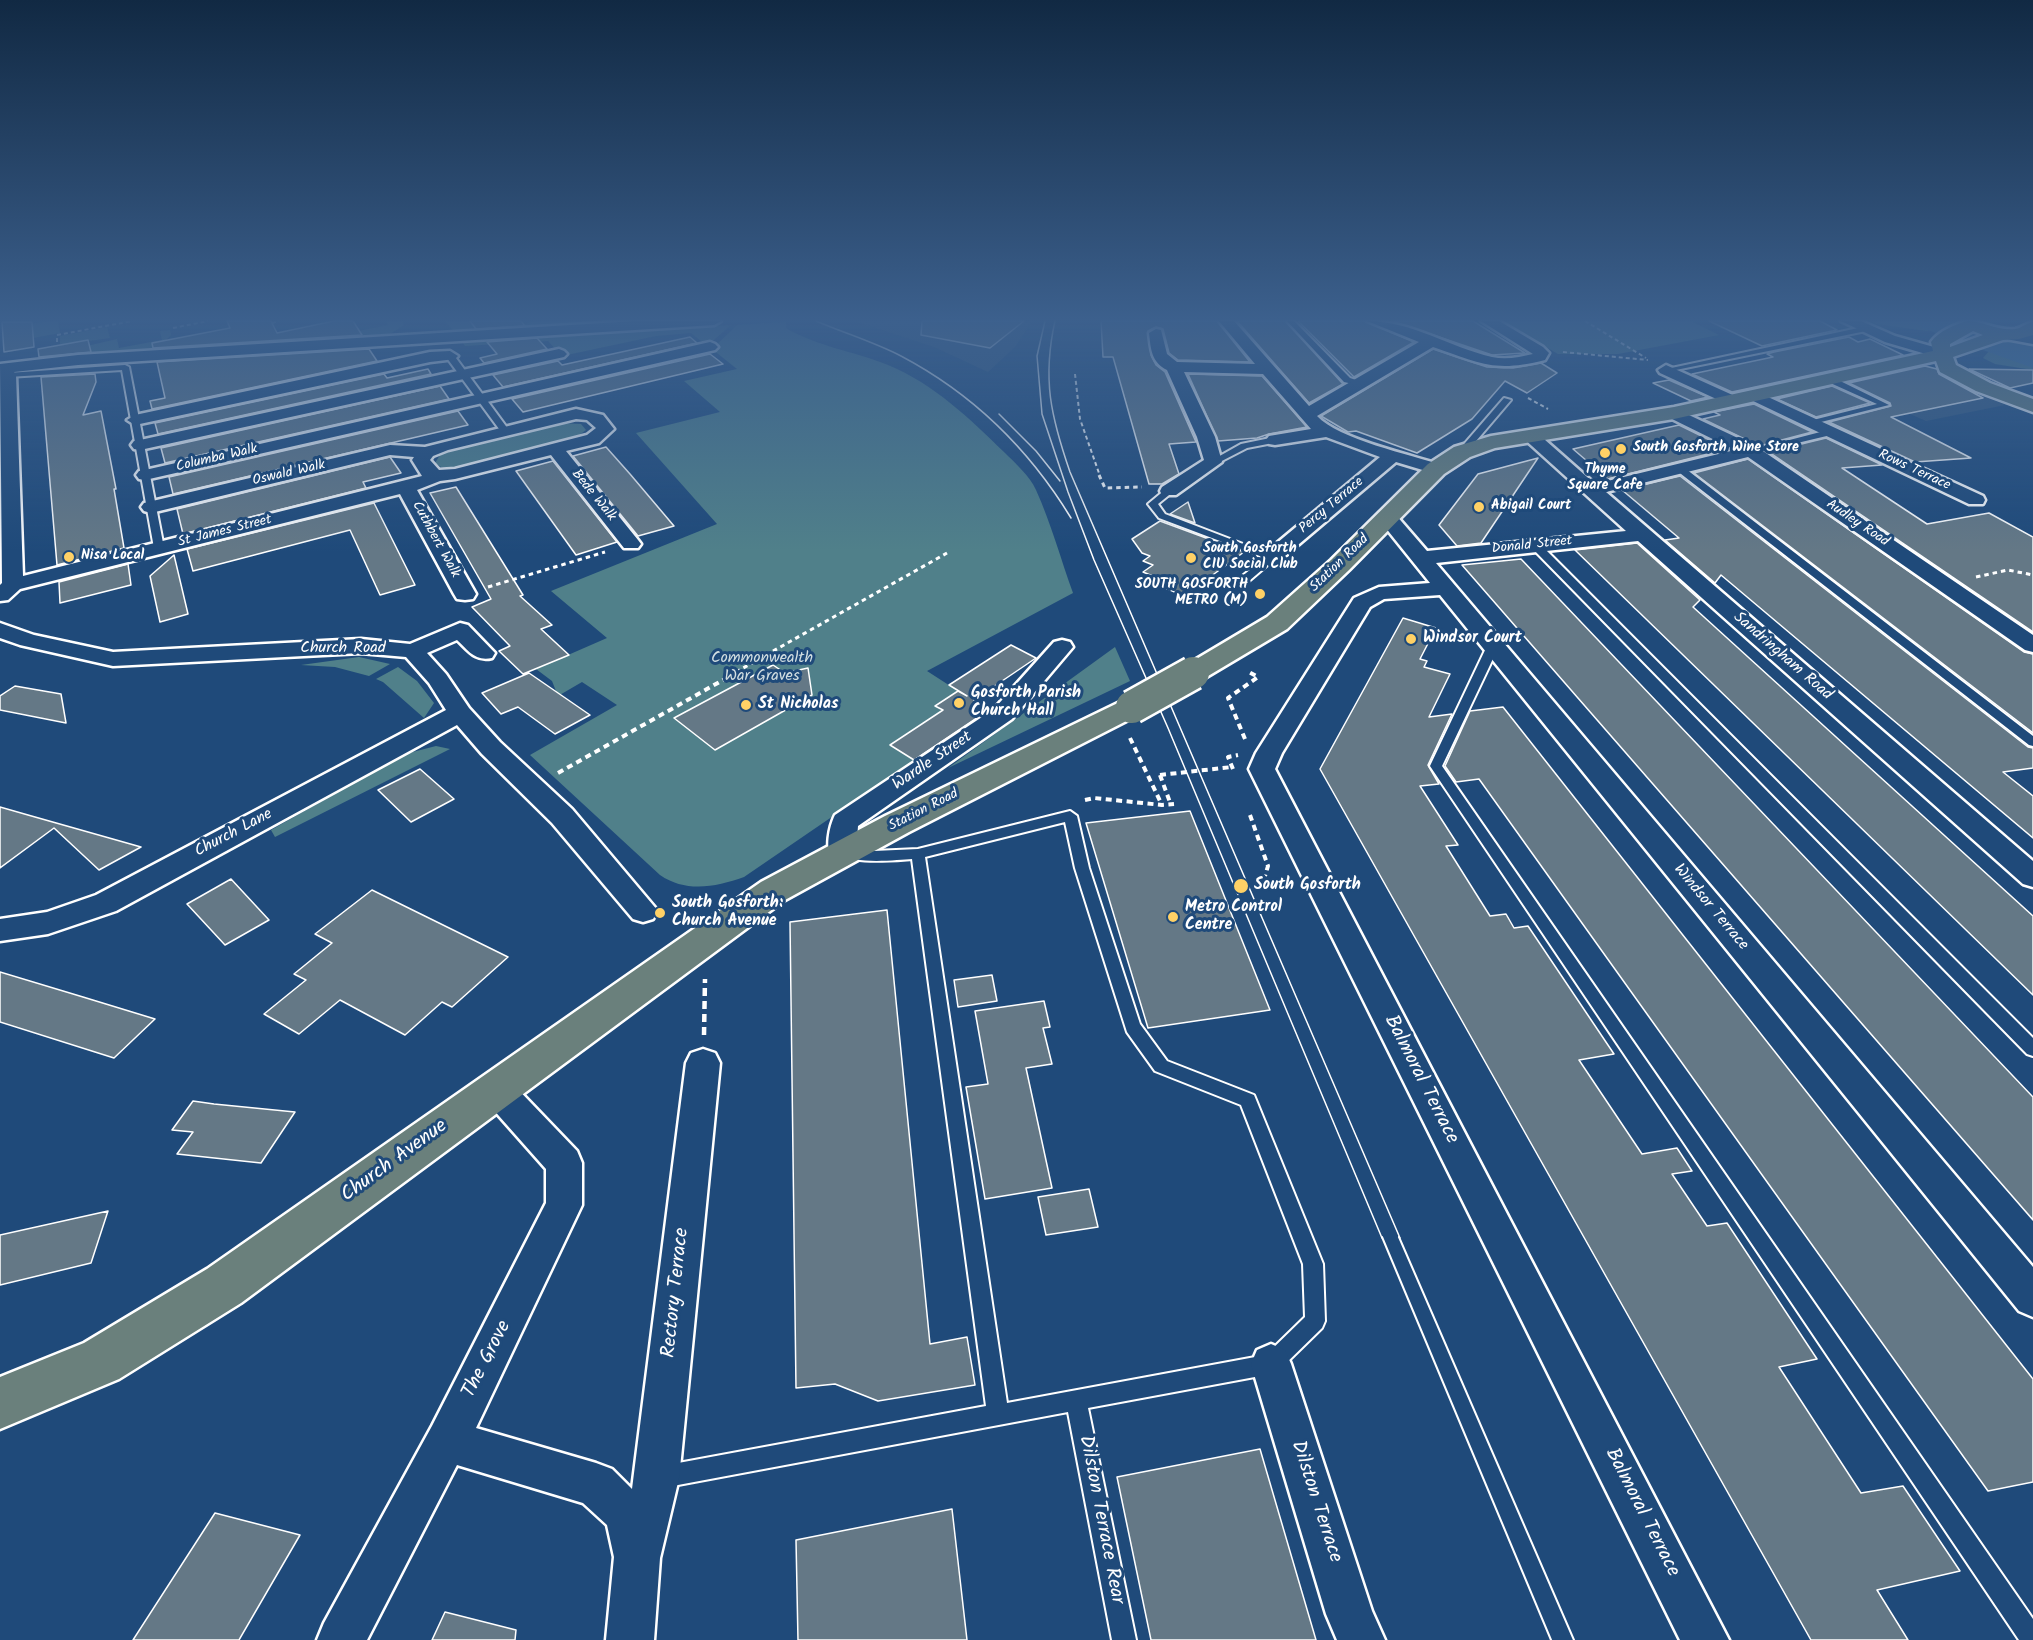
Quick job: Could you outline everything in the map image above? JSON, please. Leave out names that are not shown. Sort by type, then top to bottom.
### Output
[{"type":"main road","name":"Station Road","points":[[773,891],[842,853],[1130,721],[1193,673],[1277,624],[1388,518],[1408,494],[1436,469],[1462,452],[1491,442],[1674,413],[1746,398]]},
{"type":"main road","points":[[2012,398],[2032,405]]},
{"type":"main road","name":"Church Avenue","points":[[0,1403],[101,1361],[224,1286],[773,891]]},
{"type":"street","points":[[4,398],[6,590]]},
{"type":"street","points":[[135,420],[240,398]]},
{"type":"street","points":[[140,445],[360,398]]},
{"type":"street","name":"Columba Walk","points":[[146,475],[487,398]]},
{"type":"street","points":[[1169,491],[1213,462],[1206,437],[1188,398]]},
{"type":"street","points":[[1292,398],[1306,415],[1327,432],[1436,469]]},
{"type":"street","points":[[1306,415],[1336,398]]},
{"type":"street","points":[[1726,398],[1731,400]]},
{"type":"street","name":"Rows Terrace","points":[[1758,398],[1976,500]]},
{"type":"street","name":"Audley Road","points":[[1674,413],[1751,451],[2033,645]]},
{"type":"street","name":"St James Street","points":[[6,590],[159,548],[425,482],[436,476],[455,474],[593,439],[605,429],[601,420],[591,415],[576,414],[427,452]]},
{"type":"street","points":[[1275,440],[1327,432]]},
{"type":"street","name":"Sandringham Road","points":[[1530,436],[2033,877]]},
{"type":"street","name":"Bede Walk","points":[[555,449],[631,544]]},
{"type":"street","name":"Oswald Walk","points":[[152,507],[390,450],[427,452]]},
{"type":"street","points":[[1592,490],[1751,451]]},
{"type":"street","points":[[427,452],[421,460],[428,472],[436,476]]},
{"type":"street","name":"Percy Terrace","points":[[1272,557],[1393,455]]},
{"type":"street","name":"Cuthbert Walk","points":[[406,487],[465,594]]},
{"type":"street","name":"Windsor Terrace","points":[[1388,518],[2033,1297]]},
{"type":"street","name":"Donald Street","points":[[1422,558],[1643,535]]},
{"type":"street","name":"Balmoral Terrace","points":[[1444,588],[1378,593],[1362,603],[1269,753],[1262,769],[1705,1640]]},
{"type":"street","name":"Church Road","points":[[0,630],[28,640],[113,659],[361,645],[413,651]]},
{"type":"street","points":[[484,653],[460,630],[413,651],[438,678],[460,713],[491,748],[562,816],[643,911]]},
{"type":"street","name":"Wardle Street","points":[[842,853],[845,822],[1003,714],[1062,647]]},
{"type":"street","name":"Church Lane","points":[[0,930],[48,923],[106,903],[460,713]]},
{"type":"street","name":"Rectory Terrace","points":[[630,1640],[637,1558],[657,1478],[703,1063]]},
{"type":"street","name":"The Grove","points":[[341,1640],[447,1441],[564,1205],[564,1163],[496,1089]]},
{"type":"street","name":"Dilston Terrace","points":[[1271,1364],[1350,1614],[1361,1640]]},
{"type":"street","points":[[447,1441],[596,1485],[626,1513],[637,1558]]},
{"type":"lane","points":[[131,398],[159,548]]},
{"type":"lane","points":[[1812,423],[1885,405],[1868,398]]},
{"type":"lane","points":[[481,399],[505,431]]},
{"type":"lane","points":[[1462,452],[1507,400]]},
{"type":"lane","points":[[1751,451],[1832,432]]},
{"type":"lane","points":[[1213,462],[1244,446],[1275,440]]},
{"type":"lane","points":[[1679,468],[2033,742]]},
{"type":"lane","points":[[1169,491],[1153,504],[1162,516],[1272,557]]},
{"type":"lane","points":[[1536,546],[2033,1049]]},
{"type":"lane","points":[[1245,579],[1272,557]]},
{"type":"lane","points":[[1493,646],[1436,766],[2033,1640]]},
{"type":"lane","points":[[657,1478],[1271,1364],[1315,1322],[1313,1264],[1248,1100],[1161,1066],[1133,1027],[1082,868],[1070,816],[918,854],[874,856],[842,853]]},
{"type":"lane","points":[[918,854],[998,1415]]},
{"type":"lane","name":"Dilston Terrace Rear","points":[[1076,1401],[1124,1640]]},
{"type":"path","points":[[1076,398],[1082,431],[1106,488],[1150,487],[1169,491]]},
{"type":"path","points":[[465,594],[631,544]]},
{"type":"path","points":[[534,787],[947,552]]},
{"type":"path","points":[[1943,583],[2008,570],[2033,576]]},
{"type":"path","points":[[1244,669],[1258,677],[1228,698],[1245,741]]},
{"type":"path","points":[[1130,721],[1162,805],[1172,805],[1160,775],[1232,767],[1236,777]]},
{"type":"path","points":[[1247,808],[1268,866],[1264,876]]},
{"type":"path","points":[[684,953],[705,973],[703,1063]]},
{"type":"shaded area","points":[[1873,398],[1987,398],[2005,405],[1926,421]]},
{"type":"green space","name":"Commonwealth War Graves","points":[[703,398],[943,398],[978,427],[1017,465],[1033,485],[1073,593],[927,671],[958,691],[935,705],[943,710],[891,744],[915,760],[744,877],[712,886],[691,886],[670,881],[660,875],[530,755],[617,705],[582,682],[558,696],[552,681],[536,669],[607,638],[551,591],[717,524],[636,433],[720,412]]},
{"type":"green space","points":[[560,423],[581,424],[586,430],[574,439],[452,469],[435,463],[440,455],[454,449]]},
{"type":"green space","points":[[1115,647],[1130,681],[948,768]]},
{"type":"green space","points":[[359,657],[390,664],[369,676],[335,667],[301,665]]},
{"type":"green space","points":[[398,667],[417,681],[434,703],[424,718],[383,682],[376,679]]},
{"type":"green space","points":[[436,746],[450,749],[275,837],[271,830],[405,754]]},
{"type":"building","points":[[43,398],[90,398],[83,415],[101,411],[116,489],[114,489],[124,548],[57,565]]},
{"type":"building","points":[[165,398],[206,398],[152,409],[150,401]]},
{"type":"building","points":[[274,398],[324,398],[158,434],[155,423]]},
{"type":"building","points":[[388,398],[449,399],[165,463],[161,448]]},
{"type":"building","points":[[518,398],[583,398],[523,412],[512,399]]},
{"type":"building","points":[[1124,398],[1176,398],[1196,442],[1169,444],[1179,474],[1162,484],[1149,484]]},
{"type":"building","points":[[1199,398],[1281,398],[1307,427],[1257,438],[1218,441]]},
{"type":"building","points":[[1304,398],[1319,398],[1309,403]]},
{"type":"building","points":[[1352,398],[1491,398],[1472,419],[1417,453],[1356,431],[1348,432],[1321,416]]},
{"type":"building","points":[[1684,398],[1706,398],[1691,401]]},
{"type":"building","points":[[1858,398],[1870,403],[1816,417],[1777,399]]},
{"type":"building","points":[[1879,398],[1983,398],[1891,417],[1971,458],[1915,462],[1829,422],[1891,406],[1890,403]]},
{"type":"building","points":[[1754,404],[1812,432],[1759,446],[1703,419],[1720,415],[1714,412]]},
{"type":"building","points":[[458,411],[468,425],[173,494],[169,477]]},
{"type":"building","points":[[1679,425],[1728,449],[1608,479],[1573,449]]},
{"type":"building","points":[[1826,438],[1882,465],[1842,468],[1927,524],[1989,513],[2033,537],[2033,632],[1769,452]]},
{"type":"building","points":[[606,447],[674,526],[638,536],[573,456]]},
{"type":"building","points":[[390,457],[401,473],[363,482],[366,488],[183,534],[177,509]]},
{"type":"building","name":"Abigail Court","points":[[1538,458],[1481,543],[1457,546],[1439,525],[1478,474]]},
{"type":"building","points":[[1748,459],[2024,652],[2033,654],[2033,733],[1694,473]]},
{"type":"building","points":[[553,461],[617,542],[576,555],[516,471]]},
{"type":"building","points":[[1680,476],[2028,747],[2033,748],[2033,768],[2003,772],[2033,796],[2033,838],[1721,575],[1715,583],[1665,540],[1679,538],[1622,490]]},
{"type":"building","points":[[456,487],[523,595],[520,596],[552,625],[541,629],[569,655],[523,674],[499,651],[510,646],[472,607],[491,599],[430,493]]},
{"type":"building","points":[[1188,502],[1195,523],[1170,514]]},
{"type":"building","points":[[374,503],[415,585],[380,595],[350,530],[193,571],[187,549]]},
{"type":"building","name":"South Gosforth CIU Social Club","points":[[1160,521],[1244,552],[1184,596],[1149,581],[1155,577],[1143,572],[1153,565],[1143,561],[1150,556],[1142,553],[1132,539]]},
{"type":"building","points":[[1637,543],[1700,600],[1693,607],[2033,916],[2033,995],[1575,550]]},
{"type":"building","points":[[174,555],[188,614],[160,622],[150,576]]},
{"type":"building","points":[[1521,559],[2033,1097],[2033,1220],[1462,565]]},
{"type":"building","points":[[128,564],[131,585],[60,603],[59,582]]},
{"type":"building","points":[[1403,618],[1436,628],[1420,659],[1427,661],[1424,667],[1450,674],[1429,717],[1452,714],[1428,765],[1439,784],[1420,786],[1458,845],[1446,846],[1490,916],[1506,914],[1514,928],[1528,926],[1614,1054],[1579,1060],[1642,1154],[1677,1148],[1692,1171],[1672,1174],[1707,1226],[1727,1223],[1817,1359],[1779,1367],[1861,1493],[1903,1486],[1960,1571],[1877,1590],[1908,1640],[1811,1640],[1320,769]]},
{"type":"building","name":"Gosforth Parish Church Hall","points":[[1011,645],[1036,658],[974,700],[990,709],[914,760],[890,745],[943,710],[935,706],[958,691],[967,696],[949,685]]},
{"type":"building","name":"St Nicholas","points":[[773,665],[785,673],[808,668],[812,695],[715,750],[674,718]]},
{"type":"building","points":[[529,673],[590,715],[555,734],[518,707],[501,714],[482,693]]},
{"type":"building","points":[[15,686],[61,694],[66,723],[0,710],[0,696]]},
{"type":"building","points":[[1503,707],[2033,1379],[2033,1482],[1988,1491],[1479,779],[1456,782],[1445,766],[1470,711]]},
{"type":"building","points":[[420,769],[454,799],[411,822],[378,790]]},
{"type":"building","points":[[0,807],[141,847],[99,870],[54,828],[0,868]]},
{"type":"building","name":"Metro Control Centre","points":[[1190,811],[1270,1010],[1148,1028],[1086,823]]},
{"type":"building","points":[[231,879],[269,920],[225,945],[187,904]]},
{"type":"building","points":[[372,890],[508,957],[452,1007],[442,1002],[405,1035],[340,1000],[299,1034],[264,1014],[306,980],[294,974],[332,943],[315,934]]},
{"type":"building","points":[[887,910],[930,1344],[967,1337],[975,1385],[878,1401],[835,1384],[796,1388],[790,922]]},
{"type":"building","points":[[0,972],[155,1019],[114,1058],[0,1022]]},
{"type":"building","points":[[992,975],[997,1001],[958,1007],[954,980]]},
{"type":"building","points":[[1044,1001],[1050,1027],[1043,1028],[1052,1064],[1026,1068],[1052,1188],[985,1199],[966,1087],[988,1084],[975,1011]]},
{"type":"building","points":[[193,1101],[295,1112],[261,1163],[177,1154],[193,1132],[172,1130]]},
{"type":"building","points":[[1089,1189],[1098,1227],[1046,1235],[1038,1197]]},
{"type":"building","points":[[108,1211],[91,1263],[0,1285],[0,1235]]},
{"type":"building","points":[[1260,1449],[1316,1640],[1151,1640],[1117,1477]]},
{"type":"building","points":[[952,1509],[967,1640],[798,1640],[796,1540]]},
{"type":"building","points":[[215,1513],[300,1535],[239,1640],[133,1640]]},
{"type":"building","points":[[445,1612],[516,1630],[515,1640],[432,1640]]},
{"type":"tram line","points":[[964,398],[1018,446],[1055,493],[1071,518]]},
{"type":"tram line","points":[[1041,398],[1042,414],[1094,560],[1168,728],[1382,1238]]},
{"type":"tram line","points":[[1050,398],[1070,472],[1400,1238]]},
{"type":"tram line","points":[[999,414],[1036,451],[1060,481]]},
{"type":"tram line","points":[[1382,1237],[1551,1640]]},
{"type":"tram line","points":[[1399,1237],[1574,1640]]},
{"type":"place","name":"South Gosforth Wine Store","points":[[1621,449]]},
{"type":"place","name":"Thyme Square Cafe","points":[[1605,453]]},
{"type":"place","name":"Abigail Court","points":[[1479,507]]},
{"type":"place","name":"Nisa Local","points":[[69,557]]},
{"type":"place","name":"South Gosforth CIU Social Club","points":[[1191,558]]},
{"type":"place","name":"SOUTH GOSFORTH METRO (M)","points":[[1260,594]]},
{"type":"place","name":"Windsor Court","points":[[1411,639]]},
{"type":"place","name":"Gosforth Parish Church Hall","points":[[959,703]]},
{"type":"place","name":"St Nicholas","points":[[746,705]]},
{"type":"place","name":"South Gosforth","points":[[1241,886]]},
{"type":"place","name":"South Gosforth: Church Avenue","points":[[660,913]]},
{"type":"place","name":"Metro Control Centre","points":[[1173,917]]}]
